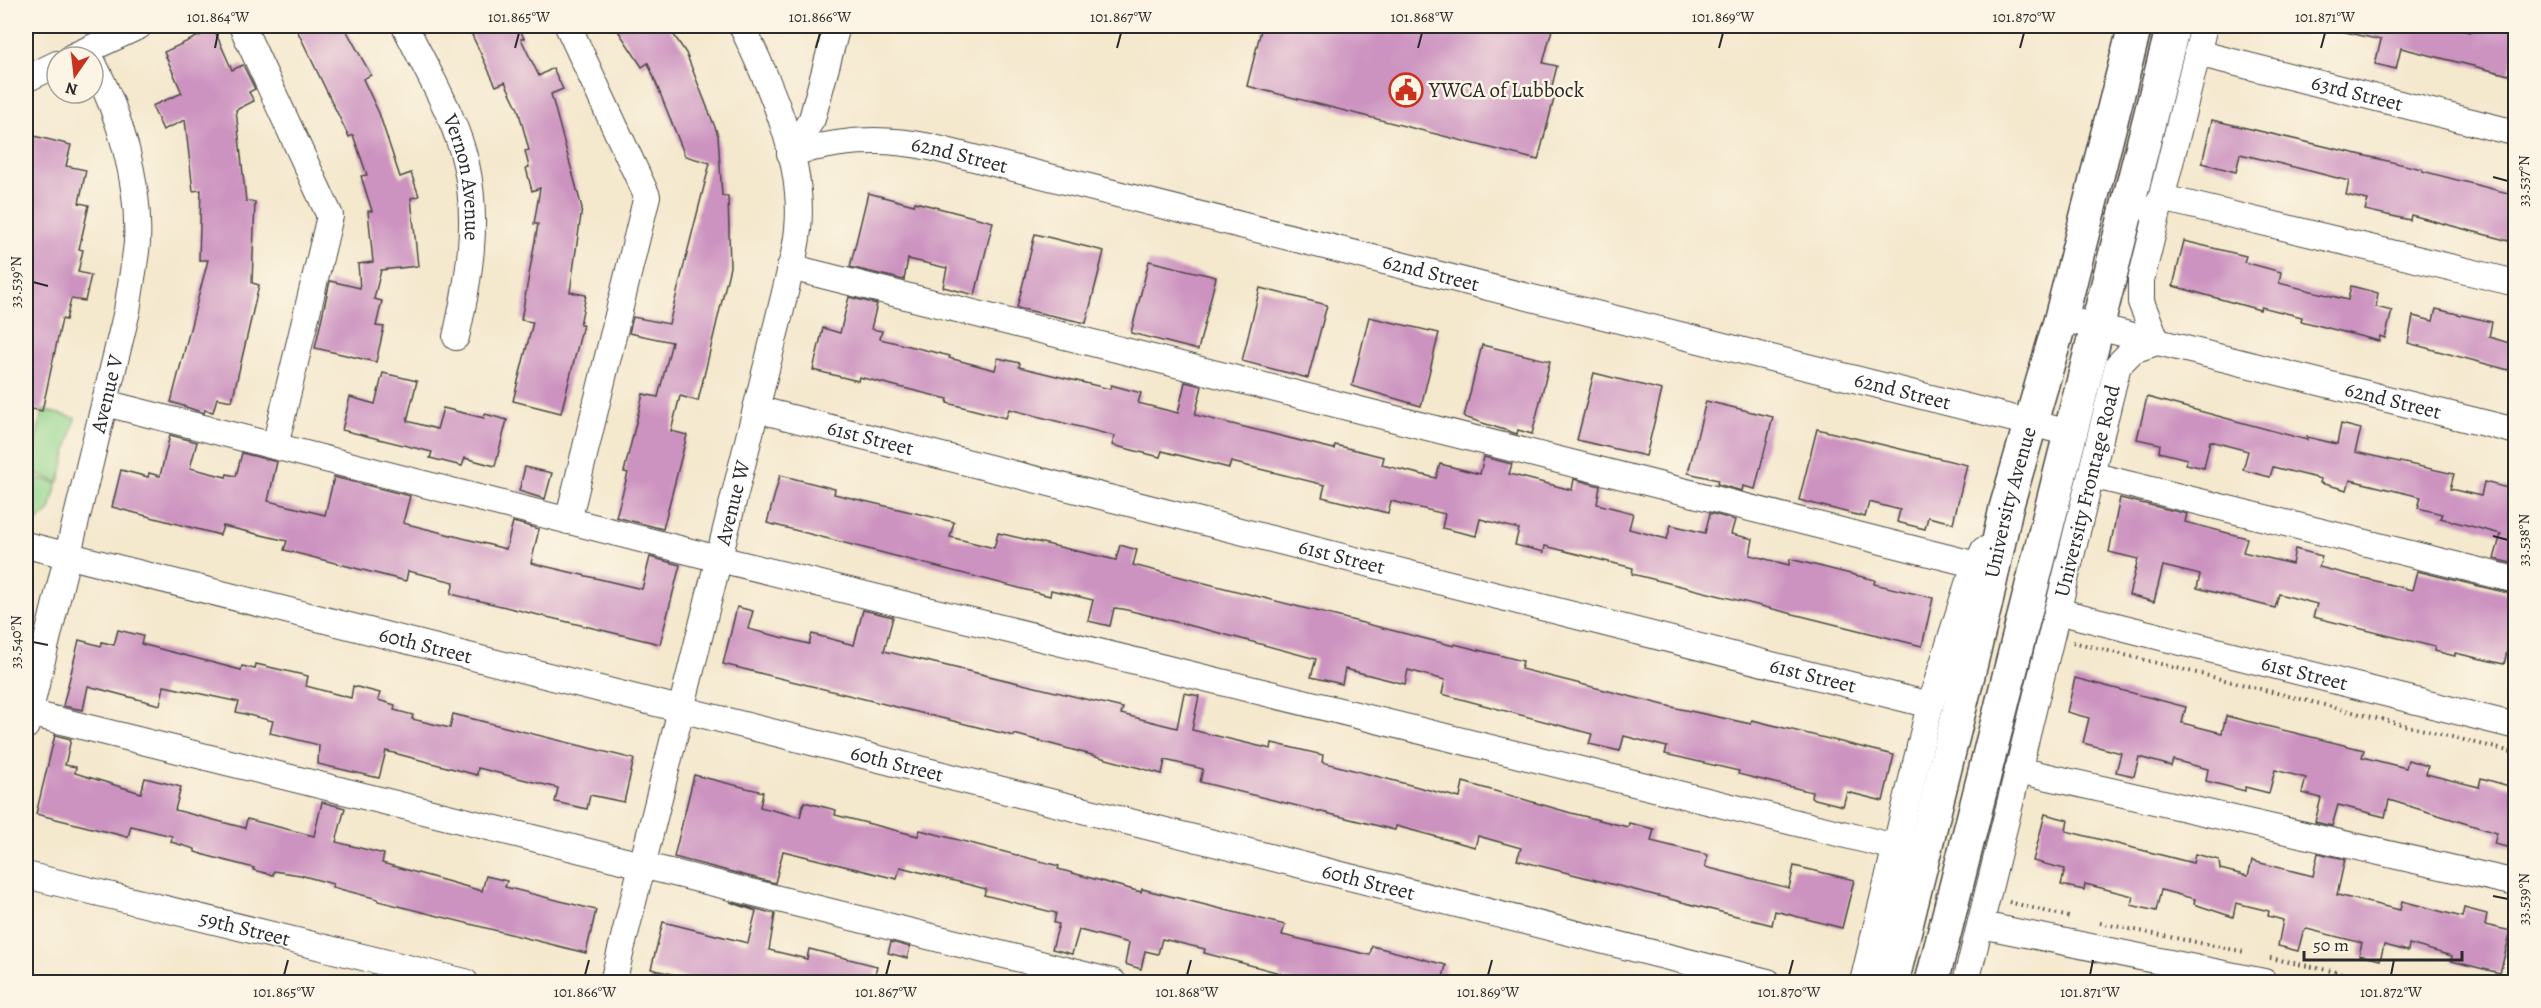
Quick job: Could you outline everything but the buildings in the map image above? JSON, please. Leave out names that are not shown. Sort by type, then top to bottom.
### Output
[{"type":"main road","name":"University Avenue","points":[[1892,982],[1985,606],[2006,507],[2061,318],[2135,26]]},
{"type":"main road","name":"University Avenue","points":[[1932,982],[2173,26]]},
{"type":"street","points":[[105,46],[139,26]]},
{"type":"street","points":[[242,26],[330,216],[275,446]]},
{"type":"street","name":"Vernon Avenue","points":[[405,26],[459,141],[470,185],[471,258],[456,337]]},
{"type":"street","points":[[568,26],[647,196],[568,521]]},
{"type":"street","name":"Avenue W","points":[[613,982],[756,409],[798,228],[786,130],[767,79],[742,26]]},
{"type":"street","points":[[790,153],[812,119],[837,26]]},
{"type":"street","points":[[2157,342],[2141,302],[2141,280],[2204,26]]},
{"type":"street","name":"63rd Street","points":[[2198,53],[2516,133]]},
{"type":"street","points":[[26,79],[45,70]]},
{"type":"street","name":"Avenue V","points":[[27,720],[127,310],[137,240],[132,174],[115,111],[105,93]]},
{"type":"street","name":"62nd Street","points":[[790,153],[827,144],[884,139],[930,147],[2070,433]]},
{"type":"street","points":[[2108,281],[2162,198]]},
{"type":"street","points":[[2162,198],[2516,283]]},
{"type":"street","points":[[790,267],[1977,565]]},
{"type":"street","name":"62nd Street","points":[[2061,318],[2516,430]]},
{"type":"street","name":"University Frontage Road","points":[[1966,982],[2118,366],[2133,350],[2157,342]]},
{"type":"street","points":[[105,403],[719,559],[1895,847]]},
{"type":"street","name":"61st Street","points":[[756,409],[1930,705]]},
{"type":"street","points":[[2091,475],[2516,580]]},
{"type":"street","points":[[1863,982],[1930,705],[1968,584],[2006,507]]},
{"type":"street","name":"60th Street","points":[[26,545],[1768,982]]},
{"type":"street","name":"61st Street","points":[[2057,611],[2516,726]]},
{"type":"street","points":[[27,720],[642,864],[1113,982]]},
{"type":"street","points":[[2018,770],[2516,883]]},
{"type":"street","name":"59th Street","points":[[26,875],[465,982]]},
{"type":"street","points":[[1980,925],[2264,982]]},
{"type":"path","points":[[2073,642],[2516,753]]},
{"type":"path","points":[[2008,901],[2076,919]]},
{"type":"path","points":[[2099,923],[2253,954]]},
{"type":"path","points":[[2264,957],[2384,982]]},
{"type":"shaded area","points":[[26,568],[37,587],[26,634]]},
{"type":"green space","points":[[43,410],[75,418],[59,482],[28,472]]},
{"type":"green space","points":[[31,477],[57,483],[50,510],[37,522],[26,519],[26,486],[29,486]]},
{"type":"place","name":"YWCA of Lubbock","points":[[1406,90]]}]
